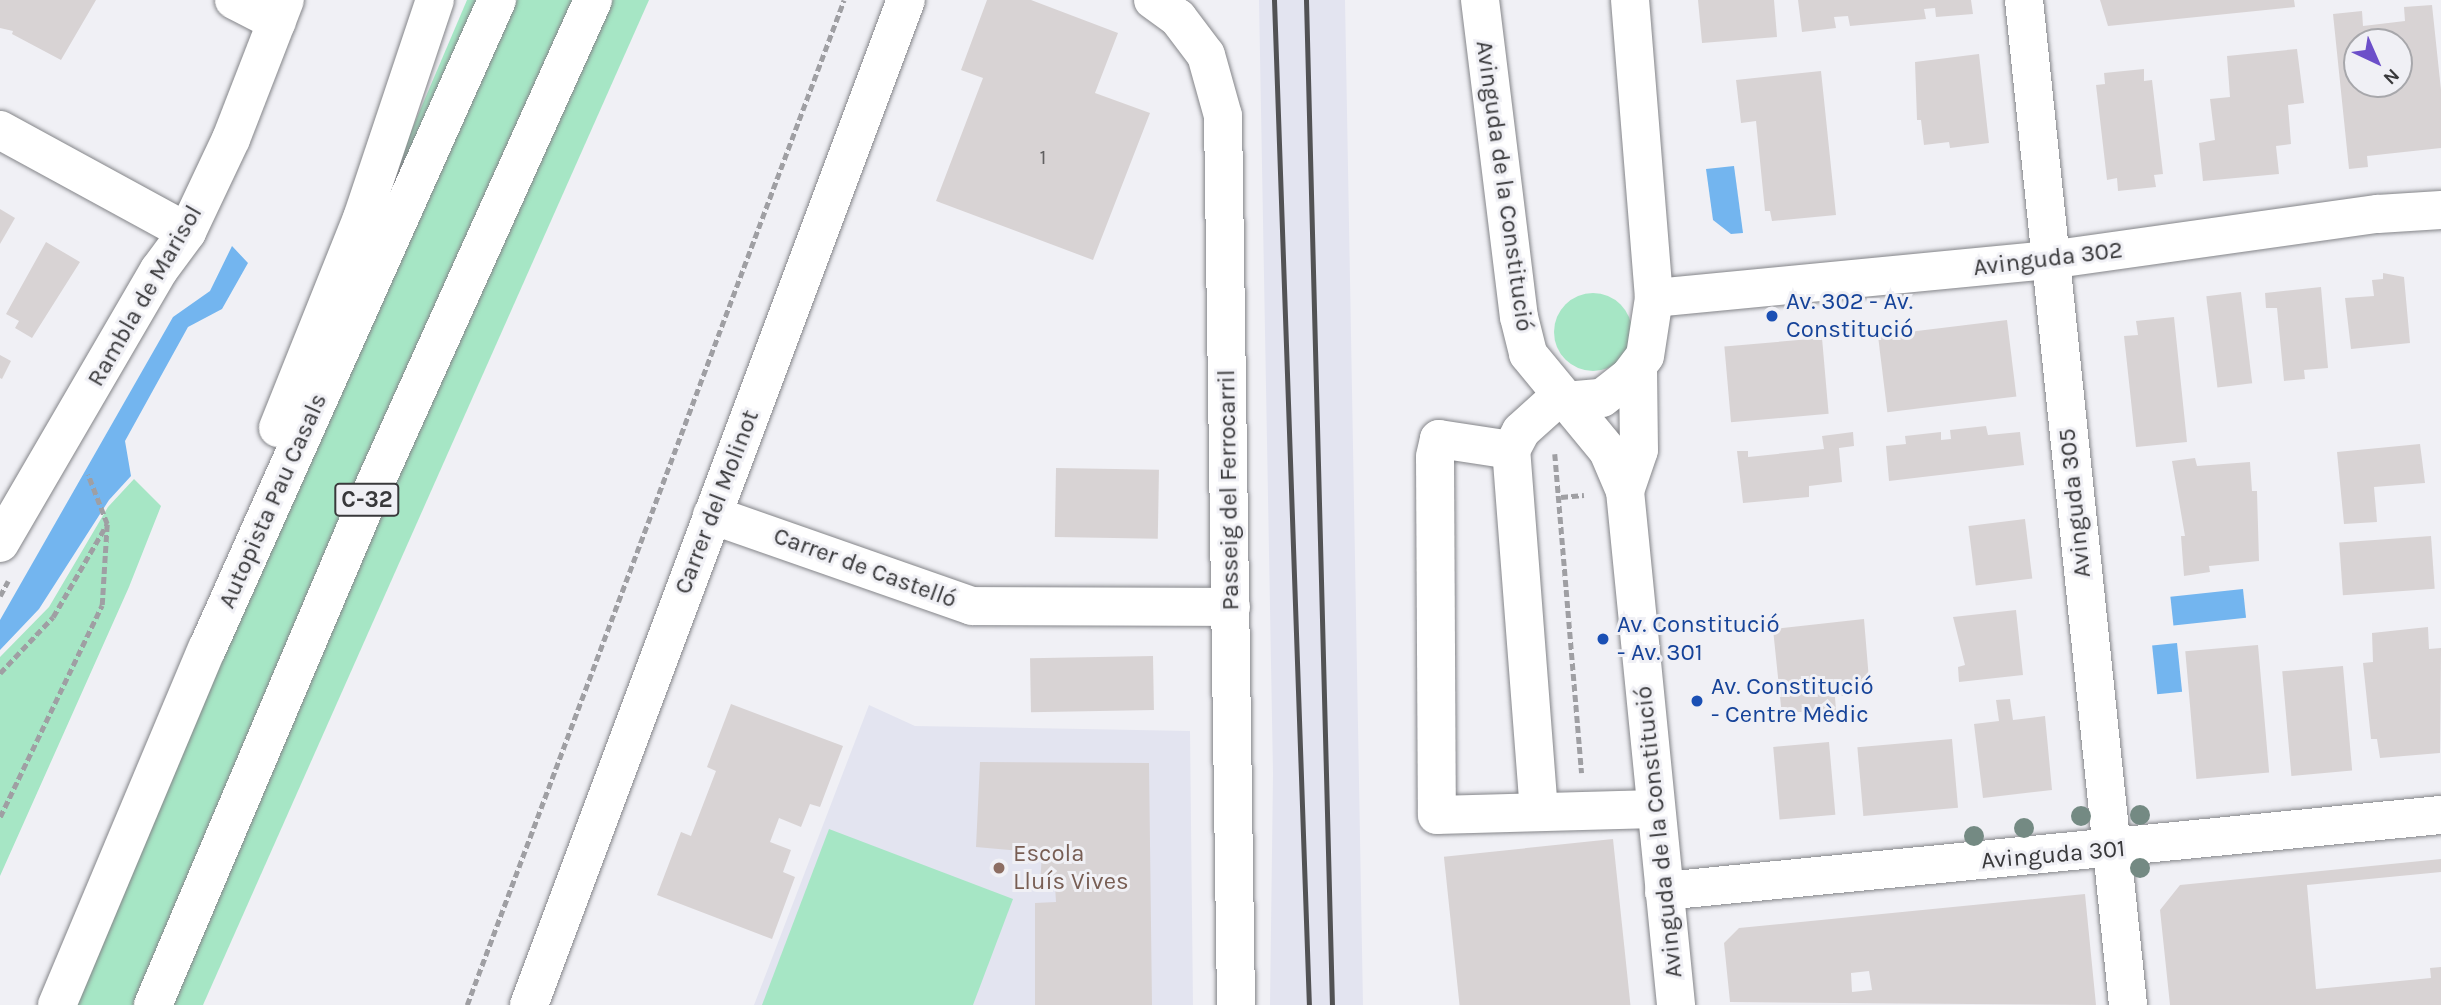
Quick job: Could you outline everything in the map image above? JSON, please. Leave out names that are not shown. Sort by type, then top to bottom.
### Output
[{"type":"main road","points":[[234,0],[281,11]]},
{"type":"main road","points":[[110,877],[178,678],[362,218],[435,0]]},
{"type":"main road","name":"Autopista Pau Casals","points":[[57,1005],[110,877],[497,0]]},
{"type":"main road","name":"C-32","points":[[153,1005],[365,506],[593,0]]},
{"type":"main road","name":"Carrer del Molinot","points":[[528,1005],[906,0]]},
{"type":"main road","name":"Passeig del Ferrocarril","points":[[1153,0],[1178,18],[1206,55],[1223,116],[1236,1005]]},
{"type":"main road","name":"Avinguda de la Constitució","points":[[1480,0],[1519,317],[1528,354],[1608,451],[1625,491],[1676,1005]]},
{"type":"main road","name":"Avinguda de la Constitució","points":[[1625,491],[1639,450],[1638,366],[1644,356],[1654,298],[1630,0]]},
{"type":"main road","name":"Avinguda 305","points":[[2024,0],[2127,1005]]},
{"type":"main road","name":"Rambla de Marisol","points":[[0,543],[159,270],[187,232],[231,139],[281,11]]},
{"type":"main road","points":[[0,130],[187,232]]},
{"type":"main road","name":"Avinguda 302","points":[[1654,298],[2049,260],[2378,214],[2441,210]]},
{"type":"main road","points":[[1539,813],[1511,450],[1521,431],[1563,398],[1602,398],[1638,366]]},
{"type":"main road","points":[[1511,450],[1439,439],[1435,457],[1437,815],[1655,809]]},
{"type":"main road","name":"Carrer de Castelló","points":[[712,515],[972,606],[1231,607]]},
{"type":"main road","name":"Avinguda 301","points":[[1664,891],[2112,850],[2441,815]]},
{"type":"path","points":[[467,1005],[844,0]]},
{"type":"path","points":[[0,817],[102,605],[107,524],[84,466]]},
{"type":"path","points":[[1561,497],[1583,793],[1601,810]]},
{"type":"path","points":[[0,673],[53,617],[107,524]]},
{"type":"shaded area","points":[[1259,0],[1345,0],[1363,1005],[1270,1005],[1273,774]]},
{"type":"shaded area","name":"Escola Lluís Vives","points":[[869,705],[915,726],[1190,731],[1193,1005],[754,1005]]},
{"type":"green space","points":[[467,0],[649,0],[203,1005],[39,1005]]},
{"type":"green space","points":[[1593,293],[1608,296],[1625,310],[1632,332],[1629,347],[1615,364],[1593,371],[1578,368],[1561,354],[1554,332],[1557,317],[1571,300]]},
{"type":"green space","points":[[134,479],[161,506],[129,587],[0,876],[0,657],[49,607],[108,507]]},
{"type":"green space","points":[[829,829],[1013,899],[973,1005],[762,1005]]},
{"type":"water","points":[[1734,166],[1743,233],[1731,234],[1713,220],[1706,169]]},
{"type":"water","points":[[232,246],[248,263],[222,309],[188,327],[125,441],[131,476],[109,500],[39,609],[0,650],[0,620],[173,317],[210,291]]},
{"type":"water","points":[[2243,589],[2246,618],[2173,625],[2170,597]]},
{"type":"water","points":[[2177,643],[2182,692],[2157,694],[2152,646]]},
{"type":"building","points":[[0,0],[96,0],[61,60],[12,34],[13,31],[0,28]]},
{"type":"building","points":[[987,0],[1031,0],[1118,33],[1095,93],[1150,113],[1093,260],[936,201],[983,78],[961,70]]},
{"type":"building","points":[[1698,0],[1774,0],[1777,37],[1702,43]]},
{"type":"building","points":[[1798,0],[1971,0],[1973,14],[1936,17],[1935,8],[1924,9],[1926,19],[1850,26],[1848,16],[1834,17],[1836,28],[1802,32]]},
{"type":"building","points":[[2100,0],[2294,0],[2295,7],[2108,26]]},
{"type":"building","points":[[2432,5],[2441,90],[2441,148],[2367,156],[2368,167],[2349,169],[2333,14],[2362,11],[2363,26],[2405,21],[2404,7]]},
{"type":"building","points":[[2297,49],[2304,103],[2288,105],[2291,144],[2276,146],[2279,174],[2203,181],[2199,143],[2215,140],[2210,99],[2230,97],[2227,56]]},
{"type":"building","points":[[1979,54],[1989,143],[1950,148],[1949,142],[1924,145],[1921,120],[1917,120],[1915,62]]},
{"type":"building","points":[[2144,69],[2144,81],[2152,80],[2163,174],[2154,175],[2156,187],[2118,191],[2117,178],[2107,180],[2096,85],[2105,84],[2104,73]]},
{"type":"building","points":[[1821,71],[1836,215],[1772,221],[1770,211],[1765,211],[1756,121],[1741,123],[1736,80]]},
{"type":"building","points":[[0,209],[15,218],[0,244]]},
{"type":"building","points":[[46,242],[80,262],[32,338],[15,328],[19,321],[6,314]]},
{"type":"building","points":[[2383,273],[2404,277],[2410,343],[2351,349],[2345,298],[2374,296],[2372,280],[2383,279]]},
{"type":"building","points":[[2321,287],[2328,368],[2304,370],[2305,379],[2284,381],[2277,308],[2266,308],[2265,293]]},
{"type":"building","points":[[2241,292],[2252,383],[2217,388],[2206,296]]},
{"type":"building","points":[[2174,317],[2187,442],[2136,447],[2124,336],[2138,335],[2136,321]]},
{"type":"building","points":[[2007,320],[2016,396],[1887,412],[1878,336]]},
{"type":"building","points":[[1822,338],[1829,414],[1731,422],[1724,347]]},
{"type":"building","points":[[0,355],[11,361],[2,379],[0,378]]},
{"type":"building","points":[[1986,426],[1988,435],[2020,432],[2024,465],[1889,481],[1886,446],[1906,444],[1905,436],[1941,432],[1941,440],[1951,439],[1950,430]]},
{"type":"building","points":[[1853,432],[1854,446],[1839,448],[1842,482],[1809,486],[1809,497],[1743,503],[1737,451],[1748,451],[1748,457],[1824,449],[1822,436]]},
{"type":"building","points":[[2420,444],[2425,483],[2374,487],[2377,522],[2344,524],[2337,452]]},
{"type":"building","points":[[2195,458],[2197,466],[2250,462],[2252,491],[2257,491],[2259,561],[2209,566],[2210,572],[2184,576],[2181,536],[2185,536],[2172,461]]},
{"type":"building","points":[[1056,468],[1159,470],[1158,539],[1055,537]]},
{"type":"building","points":[[2025,519],[2032,579],[1976,585],[1968,526]]},
{"type":"building","points":[[2431,536],[2435,589],[2343,595],[2339,542]]},
{"type":"building","points":[[2016,610],[2023,675],[1959,682],[1958,667],[1965,665],[1953,617]]},
{"type":"building","points":[[1864,619],[1870,692],[1835,697],[1836,710],[1782,716],[1773,629]]},
{"type":"building","points":[[2428,627],[2429,649],[2441,648],[2440,753],[2380,758],[2377,739],[2371,739],[2363,663],[2373,662],[2372,633]]},
{"type":"building","points":[[2258,645],[2269,773],[2196,779],[2185,651]]},
{"type":"building","points":[[1153,656],[1154,710],[1031,712],[1030,658]]},
{"type":"building","points":[[2343,666],[2352,771],[2291,776],[2282,671]]},
{"type":"building","points":[[2010,699],[2013,720],[2045,716],[2052,790],[1983,798],[1974,724],[1999,721],[1996,700]]},
{"type":"building","points":[[731,704],[843,746],[820,807],[810,804],[801,827],[779,818],[770,842],[791,850],[783,872],[795,877],[772,939],[657,895],[681,832],[691,836],[716,771],[707,767]]},
{"type":"building","points":[[1952,739],[1958,808],[1863,816],[1857,747]]},
{"type":"building","points":[[1829,742],[1835,815],[1780,820],[1773,747]]},
{"type":"building","points":[[980,762],[1149,763],[1152,1005],[1035,1005],[1035,903],[1056,902],[1055,886],[1040,885],[1042,853],[976,847]]},
{"type":"building","points":[[1613,839],[1630,1005],[1460,1005],[1444,857]]},
{"type":"building","points":[[2441,859],[2441,872],[2307,885],[2316,989],[2431,978],[2430,968],[2441,967],[2441,1005],[2170,1005],[2160,910],[2180,885]]},
{"type":"building","points":[[2085,894],[2096,1005],[1730,1002],[1724,943],[1739,928]],"holes":[[[1869,971],[1872,990],[1852,992],[1851,973]]]},
{"type":"railway","points":[[1274,0],[1309,1005]]},
{"type":"railway","points":[[1306,0],[1332,1005]]},
{"type":"place","name":"Av. 302 - Av. Constitució","points":[[1772,316]]},
{"type":"place","name":"Av. Constitució - Av. 301","points":[[1603,639]]},
{"type":"place","name":"Av. Constitució - Centre Mèdic","points":[[1697,701]]},
{"type":"place","name":"Escola Lluís Vives","points":[[999,868]]}]
